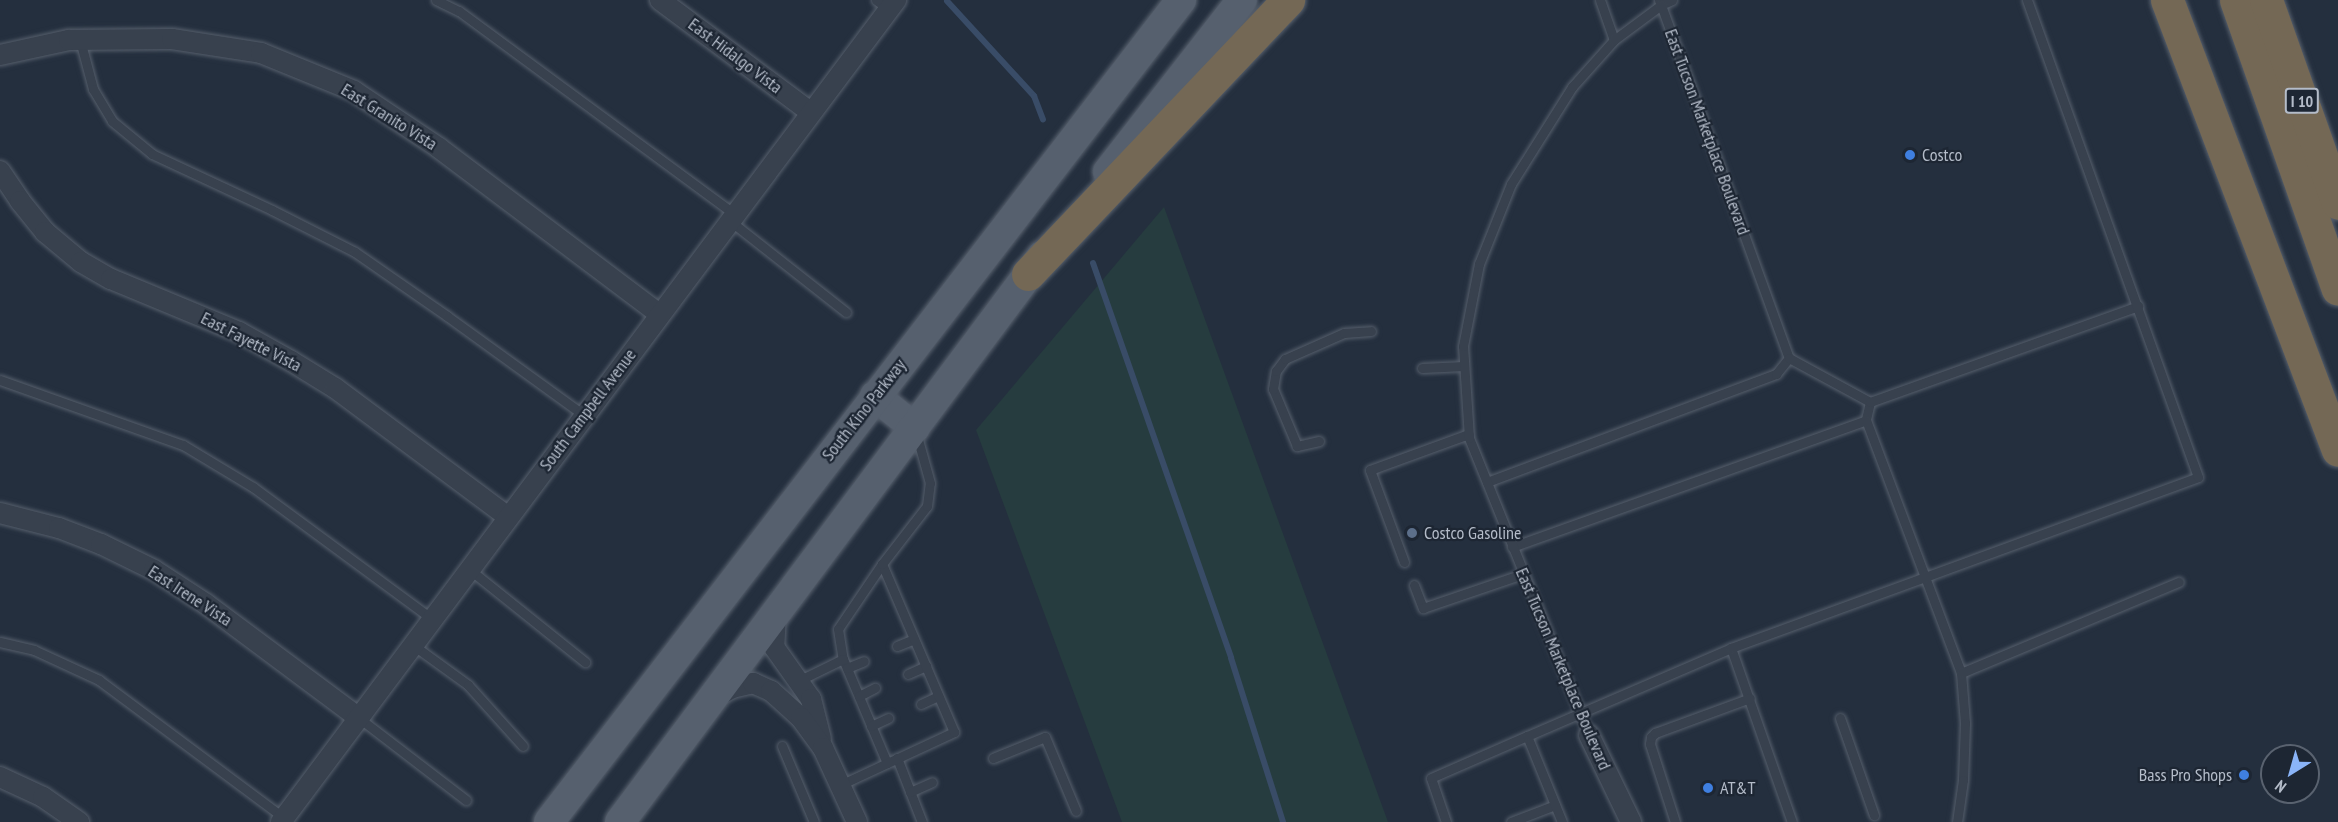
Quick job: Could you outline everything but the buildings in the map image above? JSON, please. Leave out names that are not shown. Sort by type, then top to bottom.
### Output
[{"type":"highway","points":[[1028,274],[1288,0]]},
{"type":"highway","points":[[2167,0],[2338,450]]},
{"type":"highway","name":"I 10","points":[[2236,0],[2338,289]]},
{"type":"highway","name":"I 10","points":[[2266,0],[2338,203]]},
{"type":"main road","name":"South Kino Parkway","points":[[549,822],[1181,0]]},
{"type":"main road","points":[[620,822],[1028,274],[1242,0]]},
{"type":"main road","points":[[875,396],[915,428]]},
{"type":"street","name":"East Hidalgo Vista","points":[[660,0],[810,112]]},
{"type":"street","name":"South Campbell Avenue","points":[[283,820],[810,112],[887,3]]},
{"type":"street","name":"East Granito Vista","points":[[0,55],[69,40],[172,39],[261,53],[354,91],[439,148],[659,315]]},
{"type":"street","name":"East Fayette Vista","points":[[0,171],[45,232],[81,262],[111,279],[239,332],[291,361],[335,388],[508,517]]},
{"type":"street","name":"East Irene Vista","points":[[0,513],[59,528],[101,544],[154,570],[206,604],[359,718]]},
{"type":"street","points":[[777,612],[774,647],[811,699],[823,748],[857,822]]},
{"type":"street","points":[[712,699],[732,688],[753,683],[771,691],[801,718],[823,748]]},
{"type":"street","name":"East Tucson Marketplace Boulevard","points":[[1589,735],[1630,822]]},
{"type":"street","points":[[0,777],[43,796],[79,822]]},
{"type":"lane","points":[[436,0],[459,11],[732,217],[846,312]]},
{"type":"lane","points":[[1600,0],[1614,40]]},
{"type":"lane","points":[[1660,3],[1672,0]]},
{"type":"lane","points":[[1446,822],[1431,778],[1578,712],[1731,648],[2198,477],[2028,0]]},
{"type":"lane","name":"East Tucson Marketplace Boulevard","points":[[1589,735],[1512,547],[1469,434],[1463,346],[1479,264],[1511,184],[1572,87],[1614,40],[1660,3],[1789,358]]},
{"type":"lane","points":[[80,40],[93,88],[112,121],[152,154],[355,252],[584,415]]},
{"type":"lane","points":[[1487,482],[1776,374],[1789,358],[1870,402],[2138,306]]},
{"type":"lane","points":[[1319,441],[1297,446],[1273,389],[1276,371],[1285,359],[1344,333],[1371,331]]},
{"type":"lane","points":[[1422,368],[1464,366]]},
{"type":"lane","points":[[0,380],[183,445],[253,487],[432,620]]},
{"type":"lane","points":[[1870,402],[1866,420],[1961,673],[1964,734],[1957,822]]},
{"type":"lane","points":[[1512,547],[1866,420]]},
{"type":"lane","points":[[887,763],[845,663],[838,629],[882,564],[927,506],[930,483],[915,428]]},
{"type":"lane","points":[[1404,562],[1370,470],[1469,434]]},
{"type":"lane","points":[[840,785],[954,732],[882,564]]},
{"type":"lane","points":[[469,569],[585,662]]},
{"type":"lane","points":[[1414,585],[1423,608],[1523,574]]},
{"type":"lane","points":[[1961,673],[2179,582]]},
{"type":"lane","points":[[897,646],[914,639]]},
{"type":"lane","points":[[0,642],[34,650],[99,680],[283,820]]},
{"type":"lane","points":[[413,645],[468,685],[523,746]]},
{"type":"lane","points":[[1731,648],[1792,822]]},
{"type":"lane","points":[[798,681],[845,663],[864,661]]},
{"type":"lane","points":[[908,674],[926,666]]},
{"type":"lane","points":[[859,696],[875,688]]},
{"type":"lane","points":[[921,704],[938,696]]},
{"type":"lane","points":[[1675,822],[1650,744],[1651,737],[1655,733],[1750,698]]},
{"type":"lane","points":[[359,718],[466,800]]},
{"type":"lane","points":[[872,726],[888,718]]},
{"type":"lane","points":[[1840,718],[1874,814]]},
{"type":"lane","points":[[1527,736],[1562,822]]},
{"type":"lane","points":[[993,758],[1045,737],[1076,811]]},
{"type":"lane","points":[[782,746],[814,822]]},
{"type":"lane","points":[[897,758],[922,822]]},
{"type":"lane","points":[[910,792],[932,782]]},
{"type":"lane","points":[[1511,822],[1555,805]]},
{"type":"green space","points":[[1164,207],[1388,822],[1122,822],[976,430]]},
{"type":"waterway","points":[[947,1],[1034,96],[1043,119]]},
{"type":"waterway","points":[[1093,263],[1231,658],[1283,822]]},
{"type":"place","name":"Costco","points":[[1910,155]]},
{"type":"place","name":"Costco Gasoline","points":[[1412,533]]},
{"type":"place","name":"Bass Pro Shops","points":[[2244,775]]},
{"type":"place","name":"AT&T","points":[[1708,788]]}]
